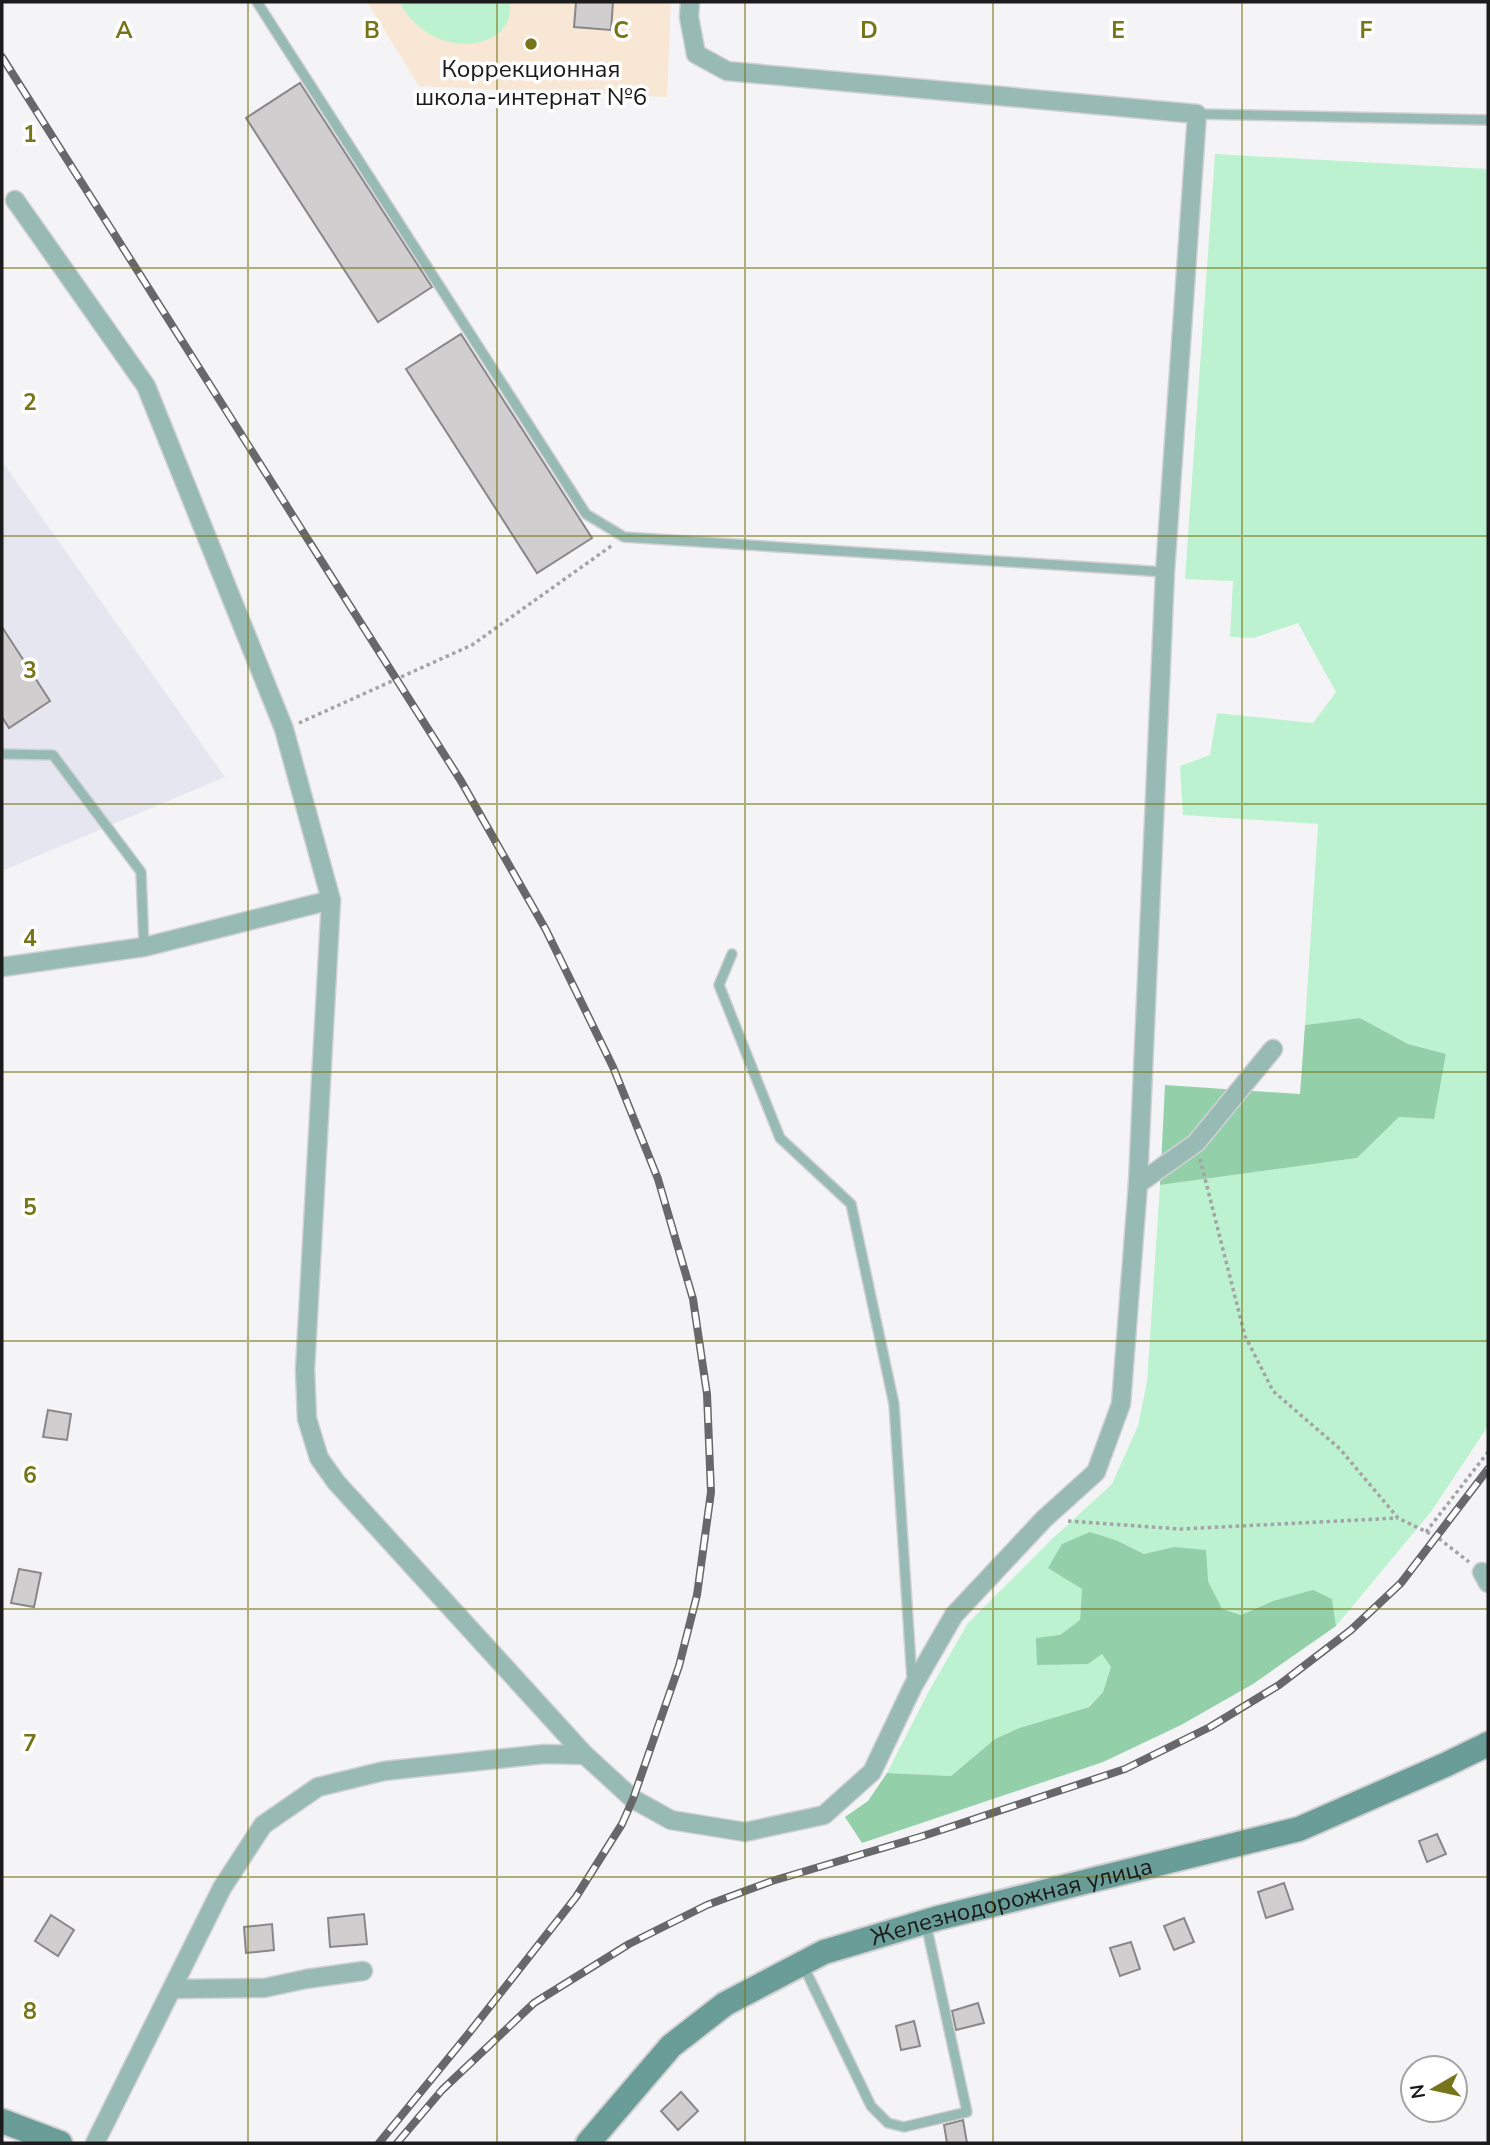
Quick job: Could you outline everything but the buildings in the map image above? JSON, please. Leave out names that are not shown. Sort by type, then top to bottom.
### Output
[{"type":"main road","name":"Железнодорожная улица","points":[[588,2143],[671,2046],[724,2004],[824,1952],[926,1922],[1299,1829],[1488,1744]]},
{"type":"main road","points":[[2,2121],[60,2143]]},
{"type":"street","points":[[15,200],[146,386],[284,729],[331,900],[305,1370],[307,1419],[319,1458],[336,1482],[585,1755],[633,1799],[671,1820],[745,1832],[824,1815],[872,1772],[912,1686],[954,1615],[1044,1519],[1096,1472],[1121,1404],[1138,1184],[1165,572],[1197,114],[727,71],[696,54],[689,17],[690,2]]},
{"type":"street","points":[[2,967],[144,947],[331,900]]},
{"type":"street","points":[[1138,1184],[1196,1143],[1273,1049]]},
{"type":"street","points":[[94,2143],[222,1888],[263,1825],[318,1787],[397,1770],[544,1754],[585,1755]]},
{"type":"street","points":[[173,1989],[264,1988],[363,1971]]},
{"type":"lane","points":[[257,2],[586,514],[624,537],[1165,572]]},
{"type":"lane","points":[[1197,114],[1488,120]]},
{"type":"lane","points":[[2,754],[53,755],[141,872],[144,947]]},
{"type":"lane","points":[[732,954],[719,985],[780,1138],[851,1204],[894,1404],[912,1686]]},
{"type":"lane","points":[[802,1964],[871,2106],[888,2123],[904,2127],[967,2112],[926,1922]]},
{"type":"path","points":[[284,729],[471,645],[624,537]]},
{"type":"path","points":[[1196,1143],[1245,1336],[1273,1391],[1340,1449],[1398,1518],[1437,1537],[1485,1577]]},
{"type":"path","points":[[1426,1532],[1488,1452]]},
{"type":"path","points":[[1044,1519],[1181,1529],[1398,1518]]},
{"type":"shaded area","name":"Коррекционная школа-интернат №6","points":[[367,2],[671,2],[667,97],[419,86]]},
{"type":"shaded area","points":[[2,461],[225,777],[2,871]]},
{"type":"green space","points":[[399,2],[510,2],[509,16],[504,27],[495,35],[484,41],[458,43],[445,41],[428,33],[414,22]]},
{"type":"green space","points":[[1215,154],[1488,169],[1488,1426],[1430,1513],[1336,1626],[1332,1599],[1273,1601],[1241,1615],[1221,1609],[1208,1581],[1174,1547],[1144,1554],[1118,1541],[1082,1589],[1080,1620],[1060,1635],[1102,1654],[1111,1667],[1103,1692],[1088,1707],[1019,1728],[995,1739],[951,1776],[887,1773],[968,1623],[1112,1484],[1138,1426],[1147,1382],[1160,1185],[1357,1158],[1399,1117],[1433,1119],[1446,1054],[1408,1044],[1360,1018],[1305,1025],[1318,824],[1183,815],[1180,766],[1210,755],[1217,713],[1313,723],[1336,692],[1298,623],[1253,638],[1230,637],[1233,581],[1185,579]]},
{"type":"green space","points":[[1360,1018],[1408,1044],[1446,1054],[1434,1119],[1399,1117],[1357,1158],[1160,1185],[1165,1085],[1300,1094],[1305,1025]]},
{"type":"green space","points":[[1090,1532],[1118,1541],[1144,1554],[1174,1547],[1206,1550],[1208,1581],[1222,1609],[1241,1615],[1273,1601],[1313,1590],[1332,1599],[1336,1626],[1253,1684],[1181,1725],[1103,1762],[862,1843],[845,1817],[868,1801],[887,1773],[951,1776],[995,1739],[1019,1728],[1089,1707],[1103,1692],[1111,1667],[1102,1654],[1088,1664],[1037,1665],[1036,1638],[1060,1635],[1080,1620],[1082,1589],[1048,1568],[1062,1544]]},
{"type":"railway","points":[[2,57],[461,781],[546,930],[613,1067],[658,1179],[693,1299],[707,1394],[711,1492],[697,1595],[679,1666],[633,1799],[622,1824],[576,1897],[379,2143]]},
{"type":"railway","points":[[397,2143],[442,2090],[534,2003],[629,1944],[707,1905],[772,1881],[923,1836],[1125,1769],[1210,1727],[1279,1685],[1351,1630],[1401,1583],[1488,1469]]},
{"type":"place","name":"Коррекционная школа-интернат №6","points":[[531,44]]}]
